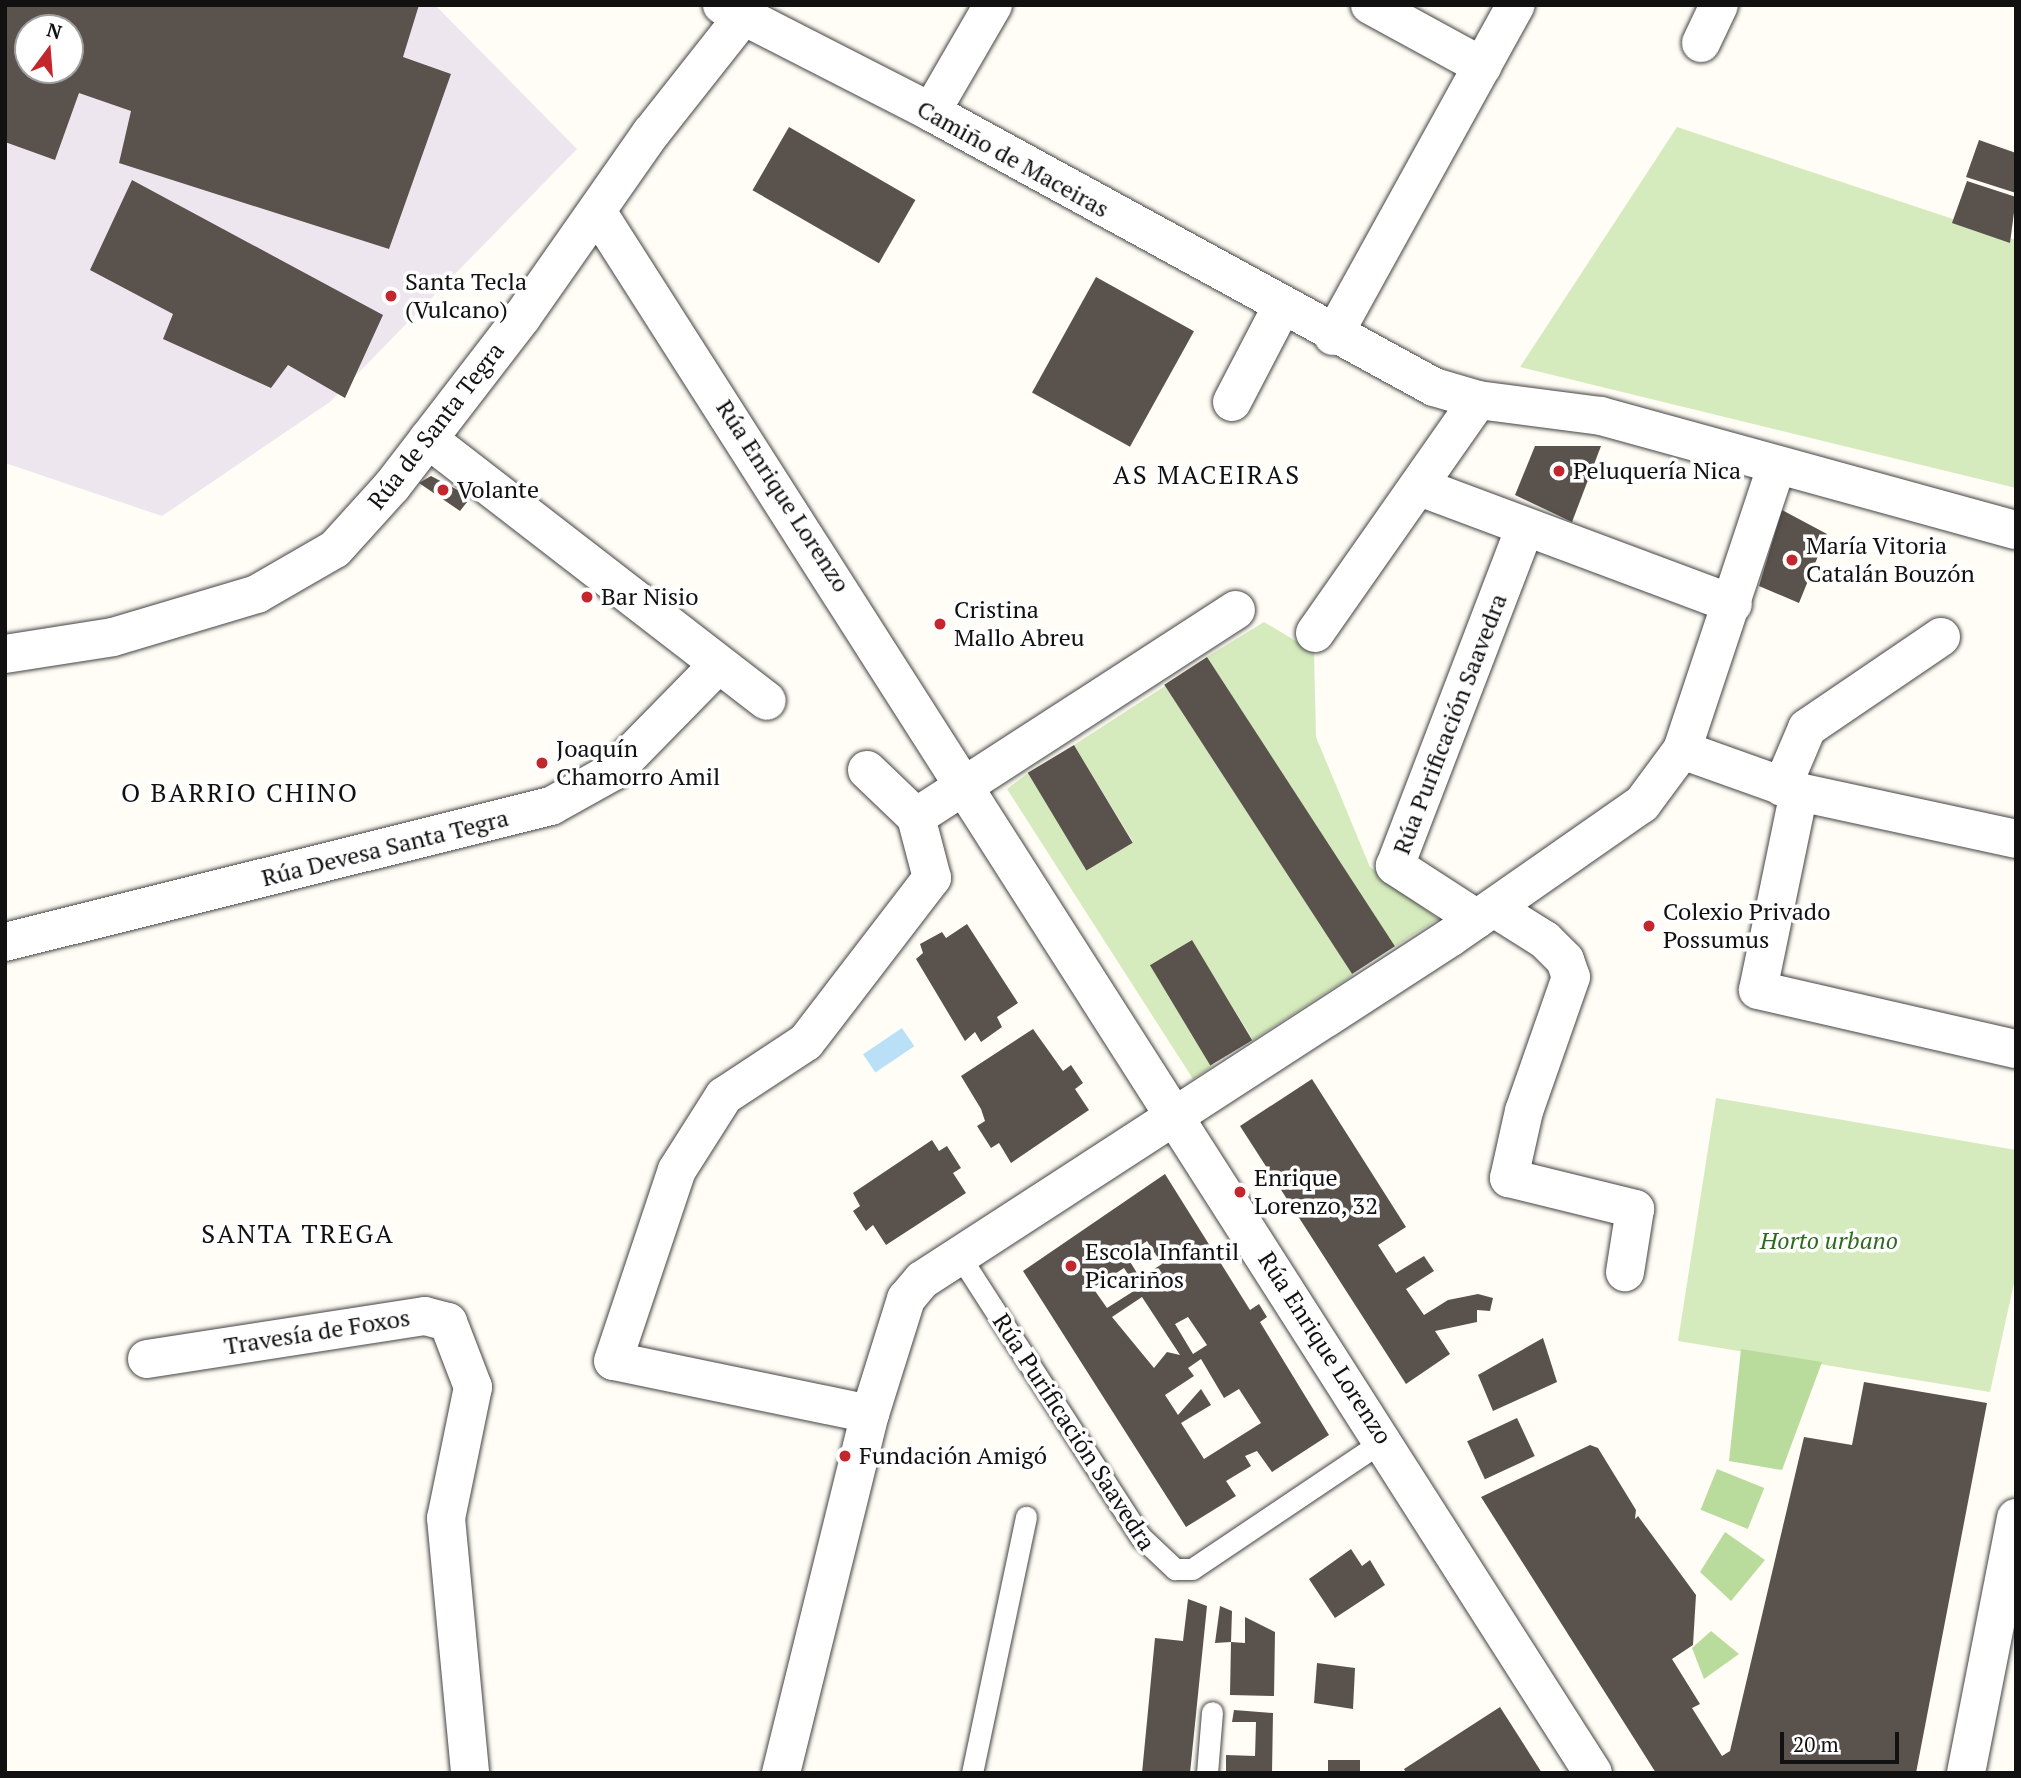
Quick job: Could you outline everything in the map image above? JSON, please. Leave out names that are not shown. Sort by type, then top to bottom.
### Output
[{"type":"street","points":[[930,112],[993,5]]},
{"type":"street","points":[[1370,5],[1482,66]]},
{"type":"street","points":[[1333,336],[1516,5]]},
{"type":"street","points":[[1701,43],[1718,5]]},
{"type":"street","name":"Camiño de Maceiras","points":[[732,12],[930,112],[1281,308],[1434,387],[1478,400],[1601,416],[2016,530]]},
{"type":"street","name":"Rúa de Santa Tegra","points":[[5,654],[113,638],[257,594],[335,549],[428,439],[598,213],[732,12]]},
{"type":"street","name":"Rúa Enrique Lorenzo","points":[[598,213],[965,781],[1593,1773]]},
{"type":"street","points":[[1231,402],[1281,308]]},
{"type":"street","points":[[1315,633],[1420,487],[1478,400]]},
{"type":"street","points":[[428,439],[718,667],[767,701]]},
{"type":"street","points":[[781,1773],[870,1414],[906,1299],[922,1280],[959,1255],[1485,913],[1642,804],[1682,750],[1733,604],[1777,465]]},
{"type":"street","points":[[1420,487],[1524,530],[1733,604]]},
{"type":"street","name":"Rúa Purificación Saavedra","points":[[1485,913],[1395,866],[1524,530]]},
{"type":"street","points":[[916,817],[965,781],[1236,610]]},
{"type":"street","points":[[1941,637],[1807,728],[1791,790],[1758,990],[2016,1049]]},
{"type":"street","name":"Rúa Devesa Santa Tegra","points":[[5,942],[551,806],[614,771],[718,667]]},
{"type":"street","points":[[1682,750],[1791,790],[2016,839]]},
{"type":"street","points":[[867,770],[916,817],[932,878],[806,1042],[724,1096],[677,1170],[613,1361],[870,1414]]},
{"type":"street","points":[[1485,913],[1545,940],[1565,960],[1571,977],[1524,1111],[1509,1178],[1635,1209],[1625,1272]]},
{"type":"street","name":"Travesía de Foxos","points":[[147,1359],[425,1315],[448,1322],[473,1387],[446,1518],[470,1773]]},
{"type":"street","points":[[1966,1773],[2016,1518]]},
{"type":"lane","name":"Rúa Purificación Saavedra","points":[[959,1255],[1141,1537],[1175,1569],[1192,1569],[1384,1440]]},
{"type":"lane","points":[[972,1773],[1026,1517]]},
{"type":"lane","points":[[1207,1773],[1212,1712]]},
{"type":"shaded area","points":[[5,5],[435,5],[577,149],[330,402],[162,516],[5,463]]},
{"type":"green space","points":[[1677,127],[2016,240],[2016,488],[1520,367]]},
{"type":"green space","points":[[1264,622],[1314,652],[1316,737],[1370,867],[1438,919],[1394,947],[1207,657]]},
{"type":"green space","points":[[1165,686],[1353,975],[1253,1040],[1191,940],[1152,967],[1214,1065],[1193,1079],[1007,789],[1028,773],[1087,868],[1133,842],[1074,745]]},
{"type":"green space","name":"Horto urbano","points":[[1716,1098],[2016,1150],[2016,1274],[1990,1392],[1678,1341]]},
{"type":"green space","points":[[1741,1349],[1822,1362],[1782,1470],[1729,1461]]},
{"type":"green space","points":[[1717,1469],[1764,1488],[1748,1529],[1701,1510]]},
{"type":"green space","points":[[1725,1532],[1765,1560],[1731,1601],[1700,1572]]},
{"type":"green space","points":[[1711,1631],[1739,1654],[1704,1679],[1692,1648]]},
{"type":"water","points":[[902,1028],[914,1046],[875,1073],[863,1054]]},
{"type":"building","points":[[5,5],[419,5],[403,57],[451,74],[389,249],[119,163],[131,111],[79,93],[55,160],[5,142]]},
{"type":"building","points":[[789,127],[915,200],[879,263],[752,190]]},
{"type":"building","points":[[1979,140],[2016,153],[2016,193],[1966,177]]},
{"type":"building","points":[[132,180],[383,315],[345,398],[288,365],[271,388],[163,339],[173,314],[90,270]]},
{"type":"building","points":[[1967,181],[2016,197],[2010,243],[1952,223]]},
{"type":"building","points":[[1096,277],[1194,331],[1130,447],[1032,392]]},
{"type":"building","name":"Peluquería Nica","points":[[1535,446],[1601,446],[1572,522],[1515,495]]},
{"type":"building","name":"Volante","points":[[431,476],[471,497],[460,511],[419,483]]},
{"type":"building","name":"María Vitoria Catalán Bouzón","points":[[1782,510],[1827,534],[1799,603],[1759,586]]},
{"type":"building","points":[[1207,657],[1395,946],[1352,974],[1164,685]]},
{"type":"building","points":[[1074,745],[1133,843],[1086,871],[1028,773]]},
{"type":"building","points":[[967,924],[1018,1003],[997,1017],[1002,1027],[981,1042],[975,1032],[965,1041],[916,959],[923,953],[920,944],[942,932],[946,938]]},
{"type":"building","points":[[1192,940],[1252,1040],[1210,1066],[1150,965]]},
{"type":"building","points":[[1033,1029],[1063,1071],[1071,1065],[1083,1083],[1075,1089],[1089,1110],[1011,1163],[999,1143],[991,1148],[977,1126],[985,1121],[981,1109],[961,1076]]},
{"type":"building","points":[[1312,1079],[1406,1227],[1378,1245],[1396,1273],[1424,1256],[1434,1271],[1406,1289],[1424,1315],[1448,1300],[1478,1294],[1493,1298],[1490,1311],[1477,1310],[1477,1322],[1435,1331],[1450,1354],[1406,1384],[1240,1126]]},
{"type":"building","points":[[932,1140],[939,1151],[947,1146],[961,1168],[953,1173],[966,1193],[886,1245],[873,1225],[866,1231],[853,1211],[860,1206],[853,1193]]},
{"type":"building","points":[[1165,1174],[1250,1310],[1259,1304],[1267,1317],[1260,1322],[1329,1435],[1272,1472],[1257,1451],[1245,1456],[1251,1466],[1226,1481],[1236,1496],[1186,1527],[1023,1271]],"holes":[[[1147,1241],[1162,1264],[1140,1278],[1126,1255]],[[1124,1268],[1137,1289],[1107,1308],[1093,1288]],[[1142,1297],[1180,1355],[1167,1352],[1154,1368],[1112,1317]],[[1188,1317],[1207,1345],[1193,1354],[1175,1324]],[[1201,1359],[1224,1398],[1239,1389],[1261,1423],[1204,1459],[1181,1423],[1211,1405],[1201,1389],[1178,1415],[1165,1395],[1194,1376],[1188,1368]]]},
{"type":"building","points":[[1543,1338],[1557,1382],[1493,1411],[1478,1375]]},
{"type":"building","points":[[1864,1382],[1987,1403],[1916,1773],[1656,1773],[1481,1497],[1590,1445],[1598,1448],[1636,1510],[1635,1519],[1638,1516],[1696,1595],[1693,1645],[1672,1659],[1700,1704],[1692,1708],[1722,1756],[1730,1751],[1804,1437],[1852,1445]]},
{"type":"building","points":[[1517,1418],[1535,1456],[1485,1479],[1467,1441]]},
{"type":"building","points":[[1351,1549],[1362,1566],[1370,1560],[1385,1585],[1335,1618],[1309,1579]]},
{"type":"building","points":[[1188,1599],[1207,1606],[1190,1773],[1142,1773],[1155,1638],[1183,1641]]},
{"type":"building","points":[[1220,1606],[1232,1611],[1231,1642],[1215,1643]]},
{"type":"building","points":[[1245,1617],[1275,1632],[1274,1696],[1230,1695],[1231,1642],[1245,1643]]},
{"type":"building","points":[[1317,1663],[1355,1668],[1353,1709],[1314,1703]]},
{"type":"building","points":[[1500,1707],[1542,1773],[1406,1773],[1404,1769]]},
{"type":"building","points":[[1234,1710],[1273,1713],[1272,1773],[1226,1773],[1226,1755],[1255,1756],[1256,1722],[1232,1722]]},
{"type":"building","points":[[1328,1760],[1360,1760],[1360,1773],[1328,1773]]},
{"type":"place","name":"Santa Tecla (Vulcano)","points":[[391,296]]},
{"type":"place","name":"Peluquería Nica","points":[[1559,471]]},
{"type":"place","name":"Volante","points":[[443,490]]},
{"type":"place","name":"María Vitoria Catalán Bouzón","points":[[1792,560]]},
{"type":"place","name":"Bar Nisio","points":[[587,597]]},
{"type":"place","name":"Cristina Mallo Abreu","points":[[940,624]]},
{"type":"place","name":"Joaquín Chamorro Amil","points":[[542,763]]},
{"type":"place","name":"Colexio Privado Possumus","points":[[1649,926]]},
{"type":"place","name":"Enrique Lorenzo, 32","points":[[1240,1192]]},
{"type":"place","name":"Escola Infantil Picariños","points":[[1071,1266]]},
{"type":"place","name":"Fundación Amigó","points":[[845,1456]]},
{"type":"district","name":"AS MACEIRAS","points":[[1207,475]]},
{"type":"district","name":"O BARRIO CHINO","points":[[240,793]]},
{"type":"district","name":"SANTA TREGA","points":[[298,1234]]}]
